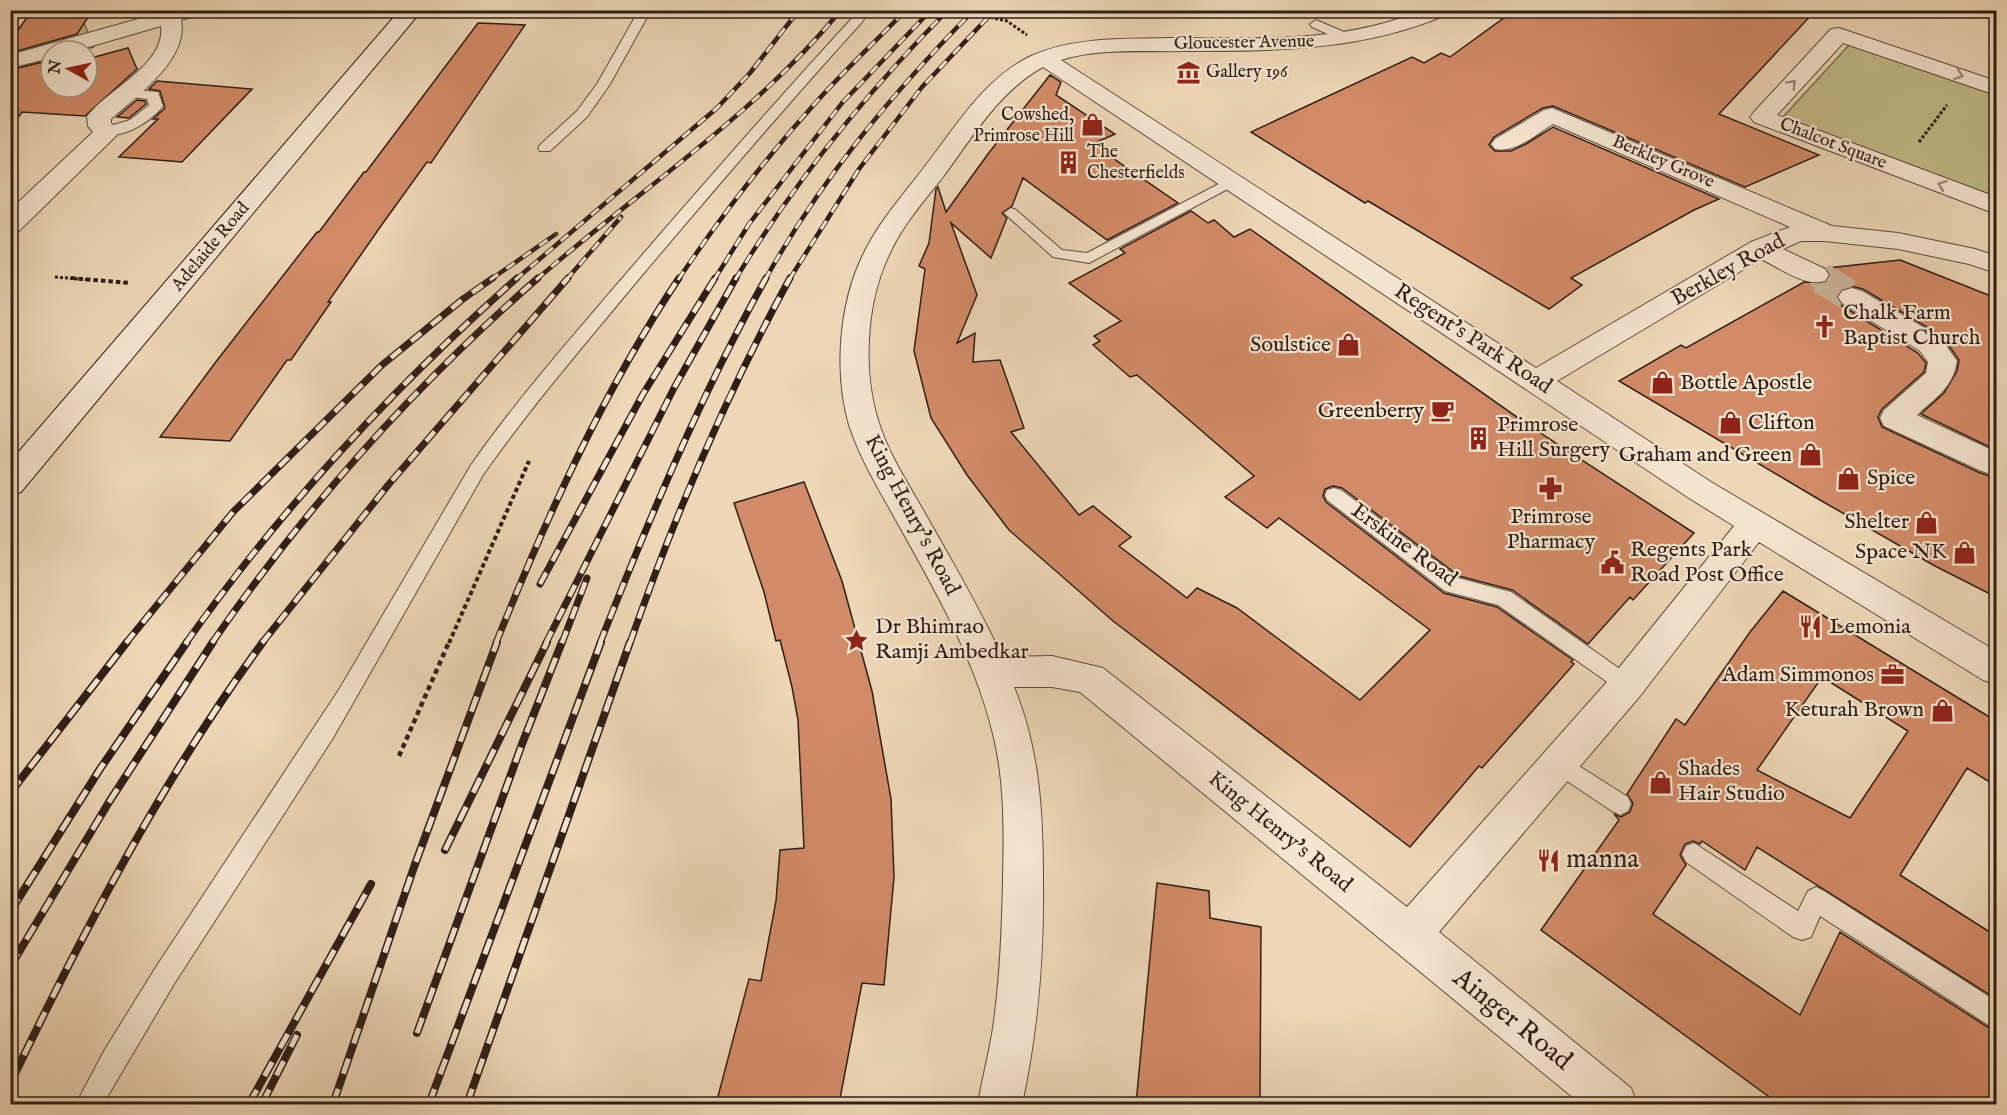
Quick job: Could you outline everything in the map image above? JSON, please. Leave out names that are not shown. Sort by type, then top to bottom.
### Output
[{"type":"street","name":"Adelaide Road","points":[[10,484],[412,10]]},
{"type":"street","name":"Gloucester Avenue","points":[[1045,59],[1103,46],[1291,43],[1347,38],[1402,26],[1441,10]]},
{"type":"street","points":[[10,225],[108,131],[100,126],[99,117],[158,62],[169,47],[174,27],[163,15],[88,39]]},
{"type":"street","name":"Chalcot Square","points":[[1996,88],[1839,34],[1762,117],[1996,206]]},
{"type":"street","points":[[10,62],[39,54]]},
{"type":"street","name":"Regent's Park Road","points":[[1045,59],[1621,439],[1755,524],[1996,669]]},
{"type":"street","name":"King Henry's Road","points":[[1000,1104],[1014,1028],[1022,934],[1021,782],[1007,718],[990,674],[959,604],[888,476],[862,417],[855,352],[860,310],[871,266],[893,228],[988,104],[1028,67],[1045,59]]},
{"type":"street","name":"Berkley Grove","points":[[1503,144],[1552,115],[1825,233]]},
{"type":"street","name":"Berkley Road","points":[[1535,381],[1760,248],[1798,232],[1898,241],[1986,261]]},
{"type":"street","points":[[1760,248],[1816,275]]},
{"type":"street","points":[[1852,297],[1930,344],[1944,361],[1940,377],[1894,418],[1990,462]]},
{"type":"street","points":[[1410,935],[1627,685],[1755,524]]},
{"type":"street","name":"King Henry's Road","points":[[990,674],[1035,669],[1060,671],[1090,679],[1410,935]]},
{"type":"street","name":"Ainger Road","points":[[1410,935],[1615,1104]]},
{"type":"lane","points":[[545,148],[582,114],[603,84],[645,10]]},
{"type":"lane","points":[[89,1104],[182,948],[349,691],[477,471],[517,415],[760,126],[858,19]]},
{"type":"lane","points":[[1316,24],[1347,38]]},
{"type":"lane","points":[[108,131],[126,128],[140,122],[156,106],[153,95],[126,93]]},
{"type":"lane","points":[[1011,213],[1058,254],[1089,258],[1232,181]]},
{"type":"lane","name":"Erskine Road","points":[[1334,495],[1452,585],[1504,598],[1627,685]]},
{"type":"lane","points":[[1560,764],[1620,804]]},
{"type":"lane","points":[[1694,854],[1802,928],[1816,899],[1996,1015]]},
{"type":"path","points":[[956,10],[1000,19],[1013,24],[1027,35]]},
{"type":"path","points":[[1898,168],[1969,79]]},
{"type":"path","points":[[55,277],[178,286]]},
{"type":"path","points":[[399,756],[508,504],[542,439],[546,425],[542,419],[517,415]]},
{"type":"shaded area","points":[[11,11],[32,11],[23,12],[13,28],[84,23],[91,39],[39,39],[39,62],[11,70]]},
{"type":"shaded area","points":[[1849,45],[1996,95],[1996,197],[1783,117]]},
{"type":"building","points":[[32,10],[93,10],[77,34],[59,39],[39,39],[39,45],[10,53],[10,42]]},
{"type":"building","points":[[1518,10],[1816,10],[1719,114],[1819,155],[1745,187],[1553,106],[1543,108],[1494,137],[1489,145],[1495,151],[1511,151],[1553,127],[1719,199],[1694,210],[1571,278],[1582,285],[1549,309],[1368,201],[1365,203],[1251,132],[1412,57],[1424,63],[1441,53],[1450,57]]},
{"type":"building","points":[[478,23],[525,25],[431,163],[427,162],[328,302],[331,302],[291,360],[287,360],[230,441],[160,437],[215,363],[366,172]]},
{"type":"building","points":[[128,48],[137,69],[85,116],[22,112],[10,129],[10,70],[39,63],[39,99],[99,99],[99,56]]},
{"type":"building","points":[[1050,75],[1061,82],[1056,95],[1115,134],[1097,142],[1111,152],[1107,154],[1178,203],[1107,240],[1023,178],[1012,206],[1002,213],[1007,218],[991,258],[951,223],[977,295],[957,343],[975,333],[973,362],[1000,360],[1024,428],[1011,432],[1079,515],[1093,506],[1131,537],[1119,546],[1187,598],[1197,588],[1237,608],[1360,700],[1430,630],[1279,518],[1267,528],[1225,497],[1254,476],[1137,375],[1130,377],[1093,345],[1100,341],[1094,336],[1121,321],[1069,283],[1125,253],[1120,249],[1191,211],[1208,223],[1214,220],[1234,237],[1250,229],[1531,427],[1694,533],[1633,600],[1630,597],[1588,644],[1512,590],[1459,576],[1342,488],[1333,486],[1325,489],[1323,496],[1326,502],[1444,593],[1497,607],[1573,660],[1571,662],[1574,664],[1482,768],[1479,766],[1410,847],[1113,621],[1009,530],[967,475],[931,418],[914,351],[925,269],[919,266],[929,243],[936,189],[938,187],[946,212]]},
{"type":"building","points":[[157,81],[252,89],[182,162],[119,157],[158,119],[153,119],[165,108],[160,91],[149,89]]},
{"type":"building","points":[[137,100],[145,101],[146,104],[129,118],[117,117]]},
{"type":"building","points":[[1900,260],[1996,298],[1996,450],[1921,414],[1944,393],[1957,371],[1959,360],[1942,336],[1863,289],[1851,286],[1841,289],[1836,296],[1841,305],[1918,353],[1926,363],[1924,372],[1882,409],[1878,417],[1882,427],[1978,472],[1989,476],[1996,474],[1996,597],[1935,566],[1619,381],[1681,345],[1686,348],[1804,282],[1825,283],[1831,276],[1828,268]]},
{"type":"building","points":[[804,482],[842,581],[872,691],[891,799],[894,877],[884,985],[862,983],[839,1104],[716,1104],[749,979],[761,981],[776,901],[780,850],[804,848],[798,720],[792,687],[780,640],[776,641],[764,592],[734,503]]},
{"type":"building","points":[[1783,591],[1996,721],[1996,786],[1967,768],[1900,875],[1996,936],[1996,999],[1757,847],[1745,870],[1702,841],[1700,844],[1693,841],[1685,844],[1680,855],[1686,865],[1653,914],[1800,1015],[1840,932],[1986,1026],[1996,1030],[1996,1104],[1779,1104],[1541,930],[1619,820],[1614,814],[1621,817],[1630,812],[1633,803],[1627,794],[1676,719],[1685,725],[1750,632]],"holes":[[[1822,677],[1908,731],[1850,818],[1757,770]]]},
{"type":"building","points":[[1157,883],[1209,891],[1210,918],[1261,927],[1260,1104],[1136,1104]]},
{"type":"tunnel","points":[[1816,275],[1824,280]]},
{"type":"tunnel","points":[[1821,278],[1852,297]]},
{"type":"railway","points":[[515,280],[717,108],[750,73],[799,10]]},
{"type":"railway","points":[[536,280],[734,118],[807,48],[841,10]]},
{"type":"railway","points":[[678,280],[763,164],[830,88],[906,10]]},
{"type":"railway","points":[[714,280],[749,224],[842,103],[931,10]]},
{"type":"railway","points":[[735,280],[807,173],[861,105],[948,10]]},
{"type":"railway","points":[[765,280],[810,207],[860,138],[915,73],[974,10]]},
{"type":"railway","points":[[789,280],[859,169],[922,87],[995,10]]},
{"type":"railway","points":[[566,280],[621,217]]},
{"type":"railway","points":[[490,280],[556,234]]},
{"type":"railway","points":[[126,643],[233,512],[382,365],[463,299],[493,278]]},
{"type":"railway","points":[[186,643],[260,544],[341,451],[426,362],[517,278]]},
{"type":"railway","points":[[212,643],[285,544],[363,450],[448,362],[538,278]]},
{"type":"railway","points":[[262,643],[389,484],[568,278]]},
{"type":"railway","points":[[496,643],[535,548],[601,410],[651,321],[679,278]]},
{"type":"railway","points":[[540,584],[643,394],[715,278]]},
{"type":"railway","points":[[546,643],[674,388],[736,278]]},
{"type":"railway","points":[[600,643],[677,458],[742,322],[766,278]]},
{"type":"railway","points":[[630,643],[702,457],[744,367],[790,278]]},
{"type":"railway","points":[[562,643],[587,578]]},
{"type":"railway","points":[[10,793],[127,642]]},
{"type":"railway","points":[[10,912],[100,769],[187,642]]},
{"type":"railway","points":[[10,967],[109,802],[213,642]]},
{"type":"railway","points":[[10,1084],[126,857],[191,748],[263,642]]},
{"type":"railway","points":[[333,1104],[414,867],[497,642]]},
{"type":"railway","points":[[445,850],[547,642]]},
{"type":"railway","points":[[417,1033],[522,744],[562,642]]},
{"type":"railway","points":[[429,1104],[601,642]]},
{"type":"railway","points":[[467,1104],[630,642]]},
{"type":"railway","points":[[249,1104],[371,884]]},
{"type":"railway","points":[[262,1104],[297,1035]]},
{"type":"place","name":"Gallery 196","points":[[1188,72]]},
{"type":"place","name":"Cowshed, Primrose Hill","points":[[1092,125]]},
{"type":"place","name":"The Chesterfields","points":[[1069,162]]},
{"type":"place","name":"Chalk Farm Baptist Church","points":[[1825,326]]},
{"type":"place","name":"Soulstice","points":[[1349,345]]},
{"type":"place","name":"Bottle Apostle","points":[[1662,383]]},
{"type":"place","name":"Greenberry","points":[[1442,411]]},
{"type":"place","name":"Clifton","points":[[1730,423]]},
{"type":"place","name":"Primrose Hill Surgery","points":[[1479,438]]},
{"type":"place","name":"Graham and Green","points":[[1810,455]]},
{"type":"place","name":"Spice","points":[[1849,478]]},
{"type":"place","name":"Primrose Pharmacy","points":[[1551,488]]},
{"type":"place","name":"Shelter","points":[[1927,522]]},
{"type":"place","name":"Space NK","points":[[1965,552]]},
{"type":"place","name":"Regents Park Road Post Office","points":[[1612,563]]},
{"type":"place","name":"Lemonia","points":[[1811,627]]},
{"type":"place","name":"Dr Bhimrao Ramji Ambedkar","points":[[857,640]]},
{"type":"place","name":"Adam Simmonos","points":[[1892,675]]},
{"type":"place","name":"Keturah Brown","points":[[1942,710]]},
{"type":"place","name":"Shades Hair Studio","points":[[1660,782]]},
{"type":"place","name":"manna","points":[[1548,860]]}]
